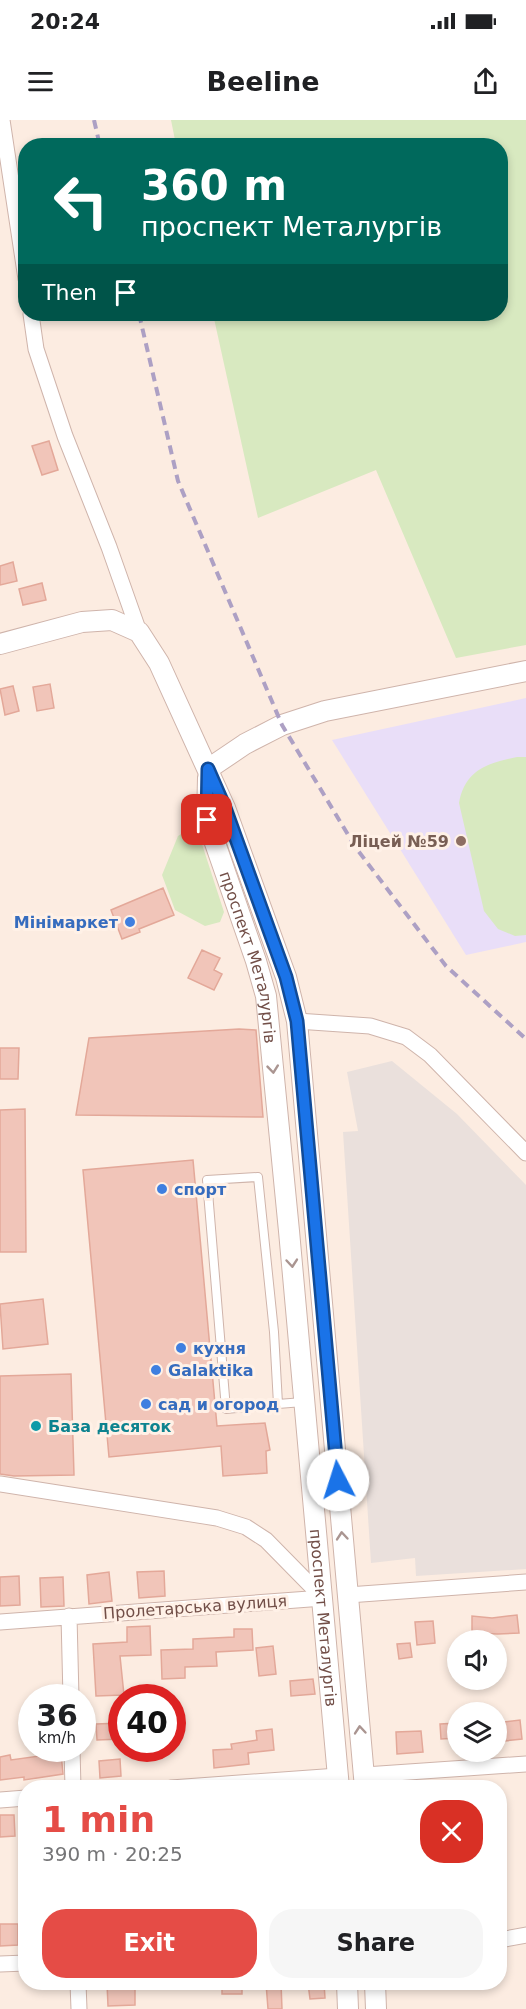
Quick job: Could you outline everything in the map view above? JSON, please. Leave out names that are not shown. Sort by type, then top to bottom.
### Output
[{"type":"street","points":[[2,120],[18,226]]},
{"type":"street","points":[[32,321],[36,350],[65,436],[109,547],[139,632],[159,663],[208,769],[245,744],[282,725],[325,711],[526,671]]},
{"type":"street","points":[[0,644],[82,622],[112,620],[139,632]]},
{"type":"street","name":"проспект Металургів","points":[[208,769],[225,808],[286,977],[297,1021],[365,1780]]},
{"type":"street","name":"проспект Металургів","points":[[208,769],[207,820],[266,996],[323,1598],[338,1780]]},
{"type":"street","points":[[297,1021],[370,1026],[406,1037],[430,1055],[526,1154]]},
{"type":"street","points":[[289,1232],[295,1226],[302,1224],[310,1224],[316,1228]]},
{"type":"street","name":"Пролетарська вулиця","points":[[0,1484],[217,1518],[246,1527],[266,1540],[323,1598]]},
{"type":"street","points":[[323,1598],[526,1582]]},
{"type":"street","name":"Пролетарська вулиця","points":[[0,1622],[323,1598]]},
{"type":"street","points":[[69,1616],[71,1684]]},
{"type":"street","points":[[72,1762],[73,1780]]},
{"type":"street","points":[[374,1780],[526,1764]]},
{"type":"street","points":[[0,1800],[18,1799]]},
{"type":"street","points":[[507,1939],[526,1935]]},
{"type":"street","points":[[0,1964],[18,1963]]},
{"type":"street","points":[[78,1990],[79,2009]]},
{"type":"street","points":[[347,1990],[348,2009]]},
{"type":"street","points":[[375,1990],[376,2009]]},
{"type":"lane","points":[[278,1404],[274,1332],[258,1177],[207,1180],[226,1408],[305,1402]]},
{"type":"shaded area","name":"Ліцей №59","points":[[526,698],[526,942],[466,955],[332,740]]},
{"type":"shaded area","points":[[392,1061],[457,1114],[526,1185],[526,1569],[416,1576],[415,1558],[371,1563],[343,1132],[358,1131],[347,1072]]},
{"type":"green space","points":[[171,120],[526,120],[526,645],[456,658],[376,470],[258,518],[215,321],[508,321],[508,138],[175,138]]},
{"type":"green space","points":[[517,757],[526,757],[526,935],[515,936],[498,929],[484,911],[459,803],[466,783],[479,770],[487,765]]},
{"type":"green space","points":[[189,829],[199,835],[224,912],[220,922],[205,926],[175,910],[162,875],[178,836]]},
{"type":"building","points":[[49,441],[58,470],[42,475],[32,446]]},
{"type":"building","points":[[13,562],[17,581],[0,585],[0,566]]},
{"type":"building","points":[[42,583],[46,600],[23,605],[19,589]]},
{"type":"building","points":[[50,684],[54,708],[37,711],[33,687]]},
{"type":"building","points":[[13,686],[19,711],[5,715],[0,689]]},
{"type":"building","points":[[163,888],[174,915],[139,929],[140,932],[122,939],[111,910]]},
{"type":"building","points":[[202,950],[220,958],[214,970],[222,974],[214,990],[188,978]]},
{"type":"building","points":[[239,1029],[256,1030],[263,1117],[76,1115],[89,1038]]},
{"type":"building","points":[[0,1048],[19,1048],[18,1079],[0,1079]]},
{"type":"building","points":[[25,1109],[26,1252],[0,1252],[0,1110]]},
{"type":"building","name":"Galaktika","points":[[193,1160],[217,1426],[265,1423],[270,1450],[266,1451],[267,1473],[223,1476],[221,1446],[109,1457],[83,1170]]},
{"type":"building","points":[[43,1299],[48,1344],[3,1349],[0,1304]]},
{"type":"building","name":"База десяток","points":[[71,1374],[74,1475],[14,1476],[0,1474],[0,1376]]},
{"type":"building","points":[[164,1571],[165,1596],[139,1598],[137,1572]]},
{"type":"building","points":[[109,1572],[112,1601],[89,1604],[87,1575]]},
{"type":"building","points":[[19,1576],[20,1605],[0,1606],[0,1577]]},
{"type":"building","points":[[63,1577],[64,1606],[41,1607],[40,1578]]},
{"type":"building","points":[[517,1615],[519,1633],[507,1634],[507,1630],[472,1630],[472,1616],[492,1618]]},
{"type":"building","points":[[433,1621],[435,1643],[417,1645],[415,1622]]},
{"type":"building","points":[[150,1626],[151,1655],[120,1656],[123,1684],[108,1684],[108,1696],[96,1696],[93,1644],[127,1642],[127,1627]]},
{"type":"building","points":[[234,1629],[252,1629],[253,1650],[216,1652],[217,1666],[185,1667],[185,1678],[162,1679],[161,1650],[193,1649],[193,1639],[234,1637]]},
{"type":"building","points":[[410,1643],[412,1657],[399,1659],[397,1644]]},
{"type":"building","points":[[273,1646],[276,1674],[259,1676],[256,1648]]},
{"type":"building","points":[[313,1679],[315,1694],[291,1696],[290,1681]]},
{"type":"building","points":[[520,1720],[522,1739],[507,1741],[507,1722]]},
{"type":"building","points":[[96,1724],[108,1724],[108,1740],[97,1740]]},
{"type":"building","points":[[440,1724],[447,1724],[447,1739],[441,1739]]},
{"type":"building","points":[[272,1729],[274,1750],[248,1753],[249,1764],[214,1768],[213,1750],[232,1749],[231,1744],[257,1740],[256,1731]]},
{"type":"building","points":[[421,1731],[423,1752],[397,1754],[396,1732]]},
{"type":"building","points":[[10,1755],[11,1760],[62,1762],[63,1774],[24,1780],[24,1777],[0,1780],[0,1757]]},
{"type":"building","points":[[99,1761],[120,1762],[121,1776],[100,1778]]},
{"type":"building","points":[[0,1815],[14,1815],[15,1836],[0,1837]]},
{"type":"building","points":[[0,1924],[18,1924],[18,1945],[0,1946]]},
{"type":"building","points":[[107,1990],[135,1990],[135,2005],[108,2006]]},
{"type":"building","points":[[222,1990],[242,1990],[242,1994],[222,1994]]},
{"type":"building","points":[[267,1990],[281,1990],[282,2009],[268,2009]]},
{"type":"building","points":[[309,1990],[324,1990],[325,1998],[310,1999]]},
{"type":"railway","points":[[94,120],[98,138]]},
{"type":"railway","points":[[141,321],[178,481],[282,725],[356,848],[446,966],[526,1039]]},
{"type":"place","name":"Ліцей №59","points":[[461,841]]},
{"type":"place","name":"Мінімаркет","points":[[130,922]]},
{"type":"place","name":"спорт","points":[[162,1189]]},
{"type":"place","name":"кухня","points":[[181,1348]]},
{"type":"place","name":"Galaktika","points":[[156,1370]]},
{"type":"place","name":"сад и огород","points":[[146,1404]]},
{"type":"place","name":"База десяток","points":[[36,1426]]},
{"type":"route","points":[[207,820],[208,769],[225,808],[286,977],[297,1021],[338,1480]]}]
